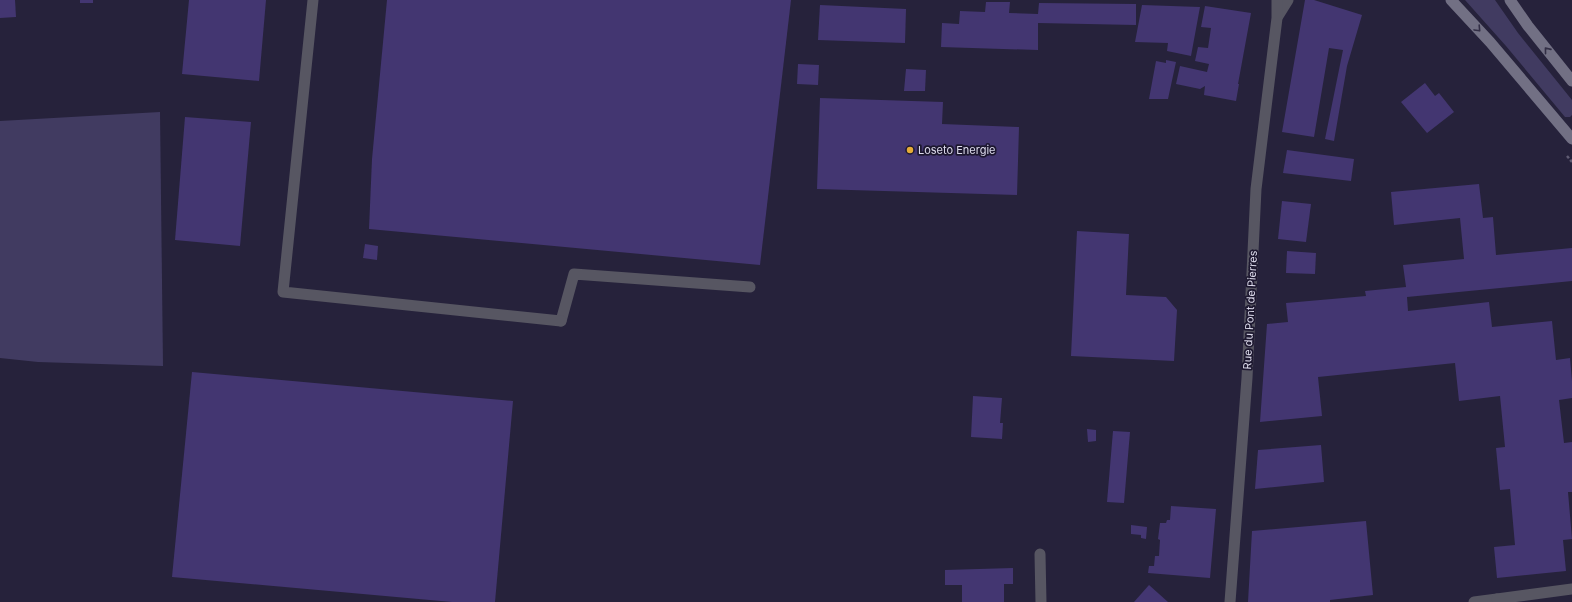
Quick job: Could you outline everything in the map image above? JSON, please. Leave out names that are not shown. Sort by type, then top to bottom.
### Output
[{"type":"main road","points":[[1451,0],[1490,42],[1572,139]]},
{"type":"main road","points":[[1510,0],[1528,26],[1572,80]]},
{"type":"street","points":[[313,0],[283,292],[561,322],[574,274],[750,287]]},
{"type":"street","name":"Rue du Pont de Pierres","points":[[1230,602],[1247,378],[1256,189],[1277,18],[1277,0]]},
{"type":"street","name":"Rue du Pont de Pierres","points":[[1277,18],[1288,0]]},
{"type":"street","points":[[1040,554],[1041,602]]},
{"type":"street","points":[[1474,602],[1572,589]]},
{"type":"shaded area","points":[[1465,0],[1495,0],[1518,33],[1572,100],[1572,115],[1570,117],[1565,117],[1506,46]]},
{"type":"shaded area","points":[[160,112],[163,366],[38,362],[0,358],[0,121]]},
{"type":"building","points":[[0,0],[15,0],[16,17],[0,18]]},
{"type":"building","points":[[80,0],[93,0],[93,3],[80,3]]},
{"type":"building","points":[[189,0],[266,0],[259,81],[182,74]]},
{"type":"building","points":[[387,0],[791,0],[760,265],[369,229],[372,159]]},
{"type":"building","points":[[1305,0],[1314,0],[1362,15],[1347,66],[1334,141],[1325,139],[1343,50],[1329,48],[1314,137],[1282,132]]},
{"type":"building","points":[[986,2],[1010,2],[1009,13],[1038,14],[1039,3],[1136,4],[1136,25],[1038,23],[1038,50],[941,47],[942,23],[959,24],[960,11],[985,12]]},
{"type":"building","points":[[820,5],[906,9],[905,43],[818,40]]},
{"type":"building","points":[[1142,5],[1200,7],[1191,56],[1167,51],[1168,43],[1135,42]]},
{"type":"building","points":[[1205,6],[1251,13],[1236,101],[1204,95],[1205,86],[1200,89],[1176,84],[1180,66],[1207,72],[1209,64],[1195,61],[1198,47],[1208,48],[1211,28],[1201,27]]},
{"type":"building","points":[[1166,60],[1176,62],[1168,99],[1149,99],[1156,61],[1166,63]]},
{"type":"building","points":[[798,64],[819,65],[818,85],[797,84]]},
{"type":"building","points":[[906,69],[926,70],[925,91],[904,91]]},
{"type":"building","points":[[1425,83],[1435,96],[1439,93],[1454,112],[1427,133],[1401,102]]},
{"type":"building","name":"Loseto Energie","points":[[820,98],[943,102],[942,124],[1019,127],[1017,195],[817,189]]},
{"type":"building","points":[[185,117],[251,122],[240,246],[175,240]]},
{"type":"building","points":[[1287,150],[1354,159],[1351,181],[1283,173]]},
{"type":"building","points":[[1479,184],[1483,218],[1493,217],[1496,255],[1572,248],[1572,281],[1407,297],[1408,311],[1489,302],[1492,327],[1552,321],[1556,360],[1570,358],[1572,381],[1572,398],[1559,400],[1564,443],[1572,442],[1572,492],[1568,492],[1572,539],[1563,540],[1566,571],[1497,578],[1494,547],[1515,545],[1510,489],[1500,490],[1496,448],[1505,447],[1500,396],[1459,401],[1455,363],[1318,377],[1322,416],[1260,422],[1267,324],[1288,322],[1286,303],[1366,296],[1365,291],[1406,287],[1403,265],[1464,259],[1460,218],[1394,225],[1391,192]]},
{"type":"building","points":[[1282,201],[1311,204],[1306,242],[1278,239]]},
{"type":"building","points":[[1077,231],[1129,234],[1126,295],[1166,297],[1177,310],[1174,361],[1071,356]]},
{"type":"building","points":[[365,244],[378,246],[377,260],[363,258]]},
{"type":"building","points":[[1287,251],[1316,253],[1315,274],[1286,273]]},
{"type":"building","points":[[192,372],[513,401],[495,602],[452,602],[172,577]]},
{"type":"building","points":[[973,396],[1002,398],[1000,423],[1003,423],[1002,439],[971,437]]},
{"type":"building","points":[[1087,429],[1096,430],[1096,441],[1088,442]]},
{"type":"building","points":[[1113,431],[1130,432],[1124,503],[1107,502]]},
{"type":"building","points":[[1321,445],[1324,482],[1255,489],[1258,450]]},
{"type":"building","points":[[1171,506],[1216,509],[1210,578],[1148,573],[1149,566],[1154,566],[1155,556],[1159,556],[1160,540],[1158,539],[1160,523],[1166,523],[1167,520],[1170,520]]},
{"type":"building","points":[[1366,521],[1373,595],[1330,600],[1330,602],[1248,602],[1252,531]]},
{"type":"building","points":[[1131,525],[1147,527],[1146,539],[1141,538],[1141,535],[1131,534]]},
{"type":"building","points":[[1013,568],[1013,584],[1004,584],[1004,602],[962,602],[962,585],[945,585],[945,570]]},
{"type":"building","points":[[1149,585],[1168,602],[1134,602]]},
{"type":"place","name":"Loseto Energie","points":[[910,150]]}]
